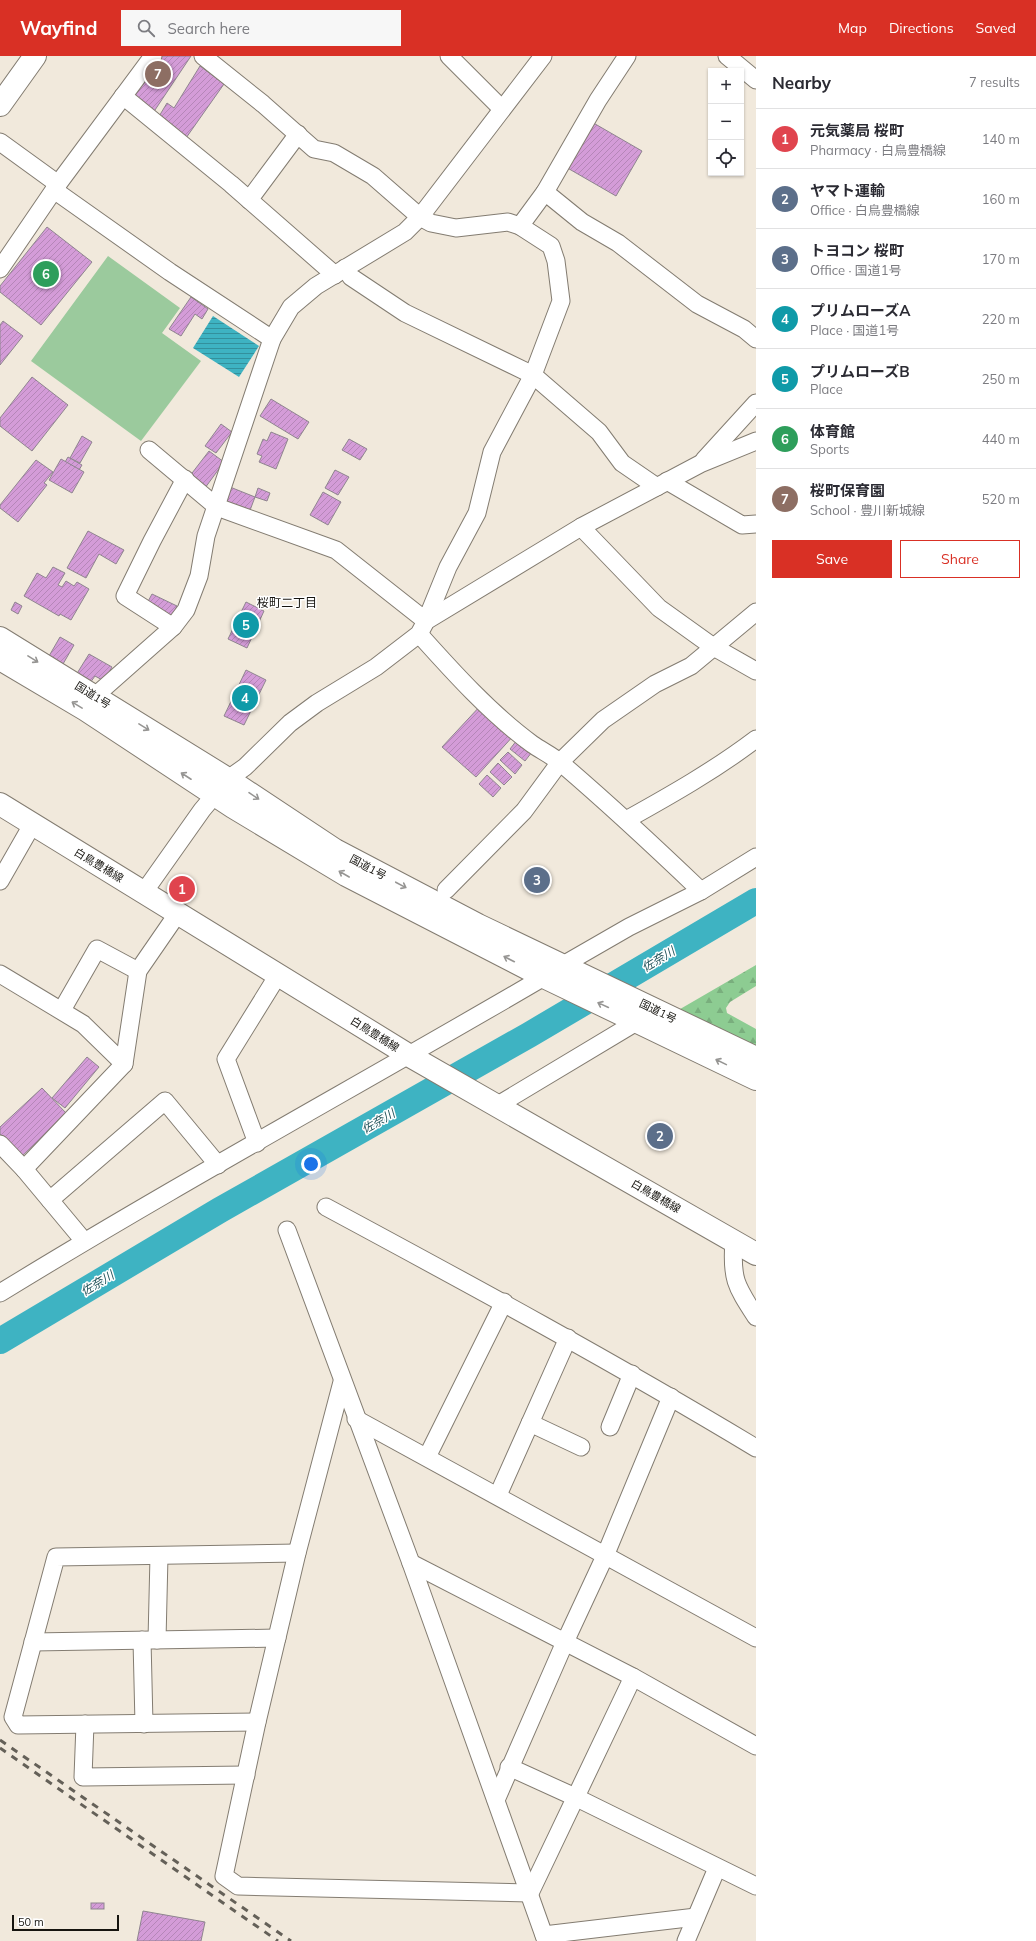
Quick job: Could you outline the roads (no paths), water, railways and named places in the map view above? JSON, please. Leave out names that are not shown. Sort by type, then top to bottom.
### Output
[{"type":"main road","points":[[0,105],[35,56]]},
{"type":"main road","name":"国道1号","points":[[0,638],[95,696],[346,875],[544,977],[756,1058]]},
{"type":"main road","name":"国道1号","points":[[0,659],[86,710],[335,850],[478,925],[563,965],[756,1080]]},
{"type":"main road","name":"白鳥豊橋線","points":[[0,804],[410,1056],[756,1254]]},
{"type":"street","points":[[0,269],[56,187],[153,56]]},
{"type":"street","points":[[202,56],[298,134],[314,149],[334,153],[373,176],[420,218],[431,223],[456,228],[508,222],[520,226],[551,246],[556,261],[561,301],[533,375],[492,452],[477,512],[448,567],[423,627]]},
{"type":"street","points":[[449,56],[502,109]]},
{"type":"street","points":[[95,696],[173,627],[186,610],[199,576],[206,536],[217,507],[272,339],[291,307],[316,286],[405,232],[420,218],[543,56]]},
{"type":"street","points":[[520,226],[545,192],[598,100],[627,56]]},
{"type":"street","points":[[727,56],[756,80]]},
{"type":"street","points":[[123,96],[249,200],[340,271],[405,313],[533,375],[599,432],[622,463],[742,525],[756,524]]},
{"type":"street","points":[[249,200],[298,134]]},
{"type":"street","points":[[0,142],[56,187],[170,272],[272,339]]},
{"type":"street","points":[[545,192],[582,222],[618,243],[697,304],[744,329],[756,339]]},
{"type":"street","points":[[700,464],[756,403]]},
{"type":"street","points":[[144,892],[202,810],[221,786],[245,768],[290,723],[317,703],[376,667],[423,627],[581,527],[700,464],[756,441]]},
{"type":"street","points":[[149,450],[217,507],[336,550],[423,627],[448,667],[481,699],[532,744],[560,762],[626,820],[701,891]]},
{"type":"street","points":[[173,627],[125,596],[152,540],[185,479]]},
{"type":"street","points":[[581,527],[659,608],[712,646],[756,671]]},
{"type":"street","points":[[446,890],[524,811],[560,762],[604,720],[655,684],[691,666],[712,646],[756,612]]},
{"type":"street","points":[[626,820],[681,789],[735,755],[756,739]]},
{"type":"street","points":[[0,881],[32,825]]},
{"type":"street","points":[[563,965],[628,927],[701,891],[756,857]]},
{"type":"street","points":[[24,1169],[124,1064],[138,971],[178,913]]},
{"type":"street","points":[[62,1010],[97,949],[138,971]]},
{"type":"street","points":[[0,974],[83,1024],[124,1064]]},
{"type":"street","points":[[257,1143],[226,1059],[278,975]]},
{"type":"street","points":[[0,1293],[84,1241],[410,1056],[544,977]]},
{"type":"street","points":[[498,1105],[645,1015]]},
{"type":"street","points":[[50,1200],[165,1101],[218,1165]]},
{"type":"street","points":[[0,1144],[24,1169],[84,1241]]},
{"type":"street","points":[[326,1207],[504,1302],[671,1396],[756,1448]]},
{"type":"street","points":[[287,1230],[342,1382],[411,1563],[545,1938],[696,1917]]},
{"type":"street","points":[[734,1241],[732,1263],[737,1286],[756,1317]]},
{"type":"street","points":[[427,1457],[504,1302]]},
{"type":"street","points":[[498,1495],[568,1338]]},
{"type":"street","points":[[610,1427],[632,1374]]},
{"type":"street","points":[[342,1382],[297,1554],[257,1722],[224,1876],[238,1886],[530,1893]]},
{"type":"street","points":[[496,1800],[509,1767],[605,1556],[671,1396]]},
{"type":"street","points":[[356,1418],[756,1638]]},
{"type":"street","points":[[530,1423],[581,1447]]},
{"type":"street","points":[[257,1722],[18,1725],[13,1717],[56,1557],[297,1554]]},
{"type":"street","points":[[144,1724],[150,1640],[159,1556]]},
{"type":"street","points":[[411,1563],[633,1677],[756,1746]]},
{"type":"street","points":[[33,1642],[277,1638]]},
{"type":"street","points":[[530,1893],[633,1677]]},
{"type":"street","points":[[85,1724],[83,1777],[246,1775]]},
{"type":"street","points":[[509,1767],[575,1797],[756,1886]]},
{"type":"street","points":[[686,1941],[717,1868]]},
{"type":"water","points":[[213,316],[259,346],[239,377],[193,348]]},
{"type":"waterway","name":"佐奈川","points":[[0,1341],[220,1210],[529,1035],[756,901]]},
{"type":"railway","points":[[0,1740],[291,1941]]},
{"type":"railway","points":[[0,1748],[278,1941]]},
{"type":"place","name":"桜町保育園","points":[[158,74]]},
{"type":"place","name":"体育館","points":[[46,274]]},
{"type":"place","name":"プリムローズB","points":[[246,625]]},
{"type":"place","name":"プリムローズA","points":[[245,698]]},
{"type":"place","name":"トヨコン 桜町","points":[[537,880]]},
{"type":"place","name":"元気薬局 桜町","points":[[182,889]]},
{"type":"place","name":"ヤマト運輸","points":[[660,1136]]},
{"type":"district","name":"桜町二丁目","points":[[287,602]]}]
